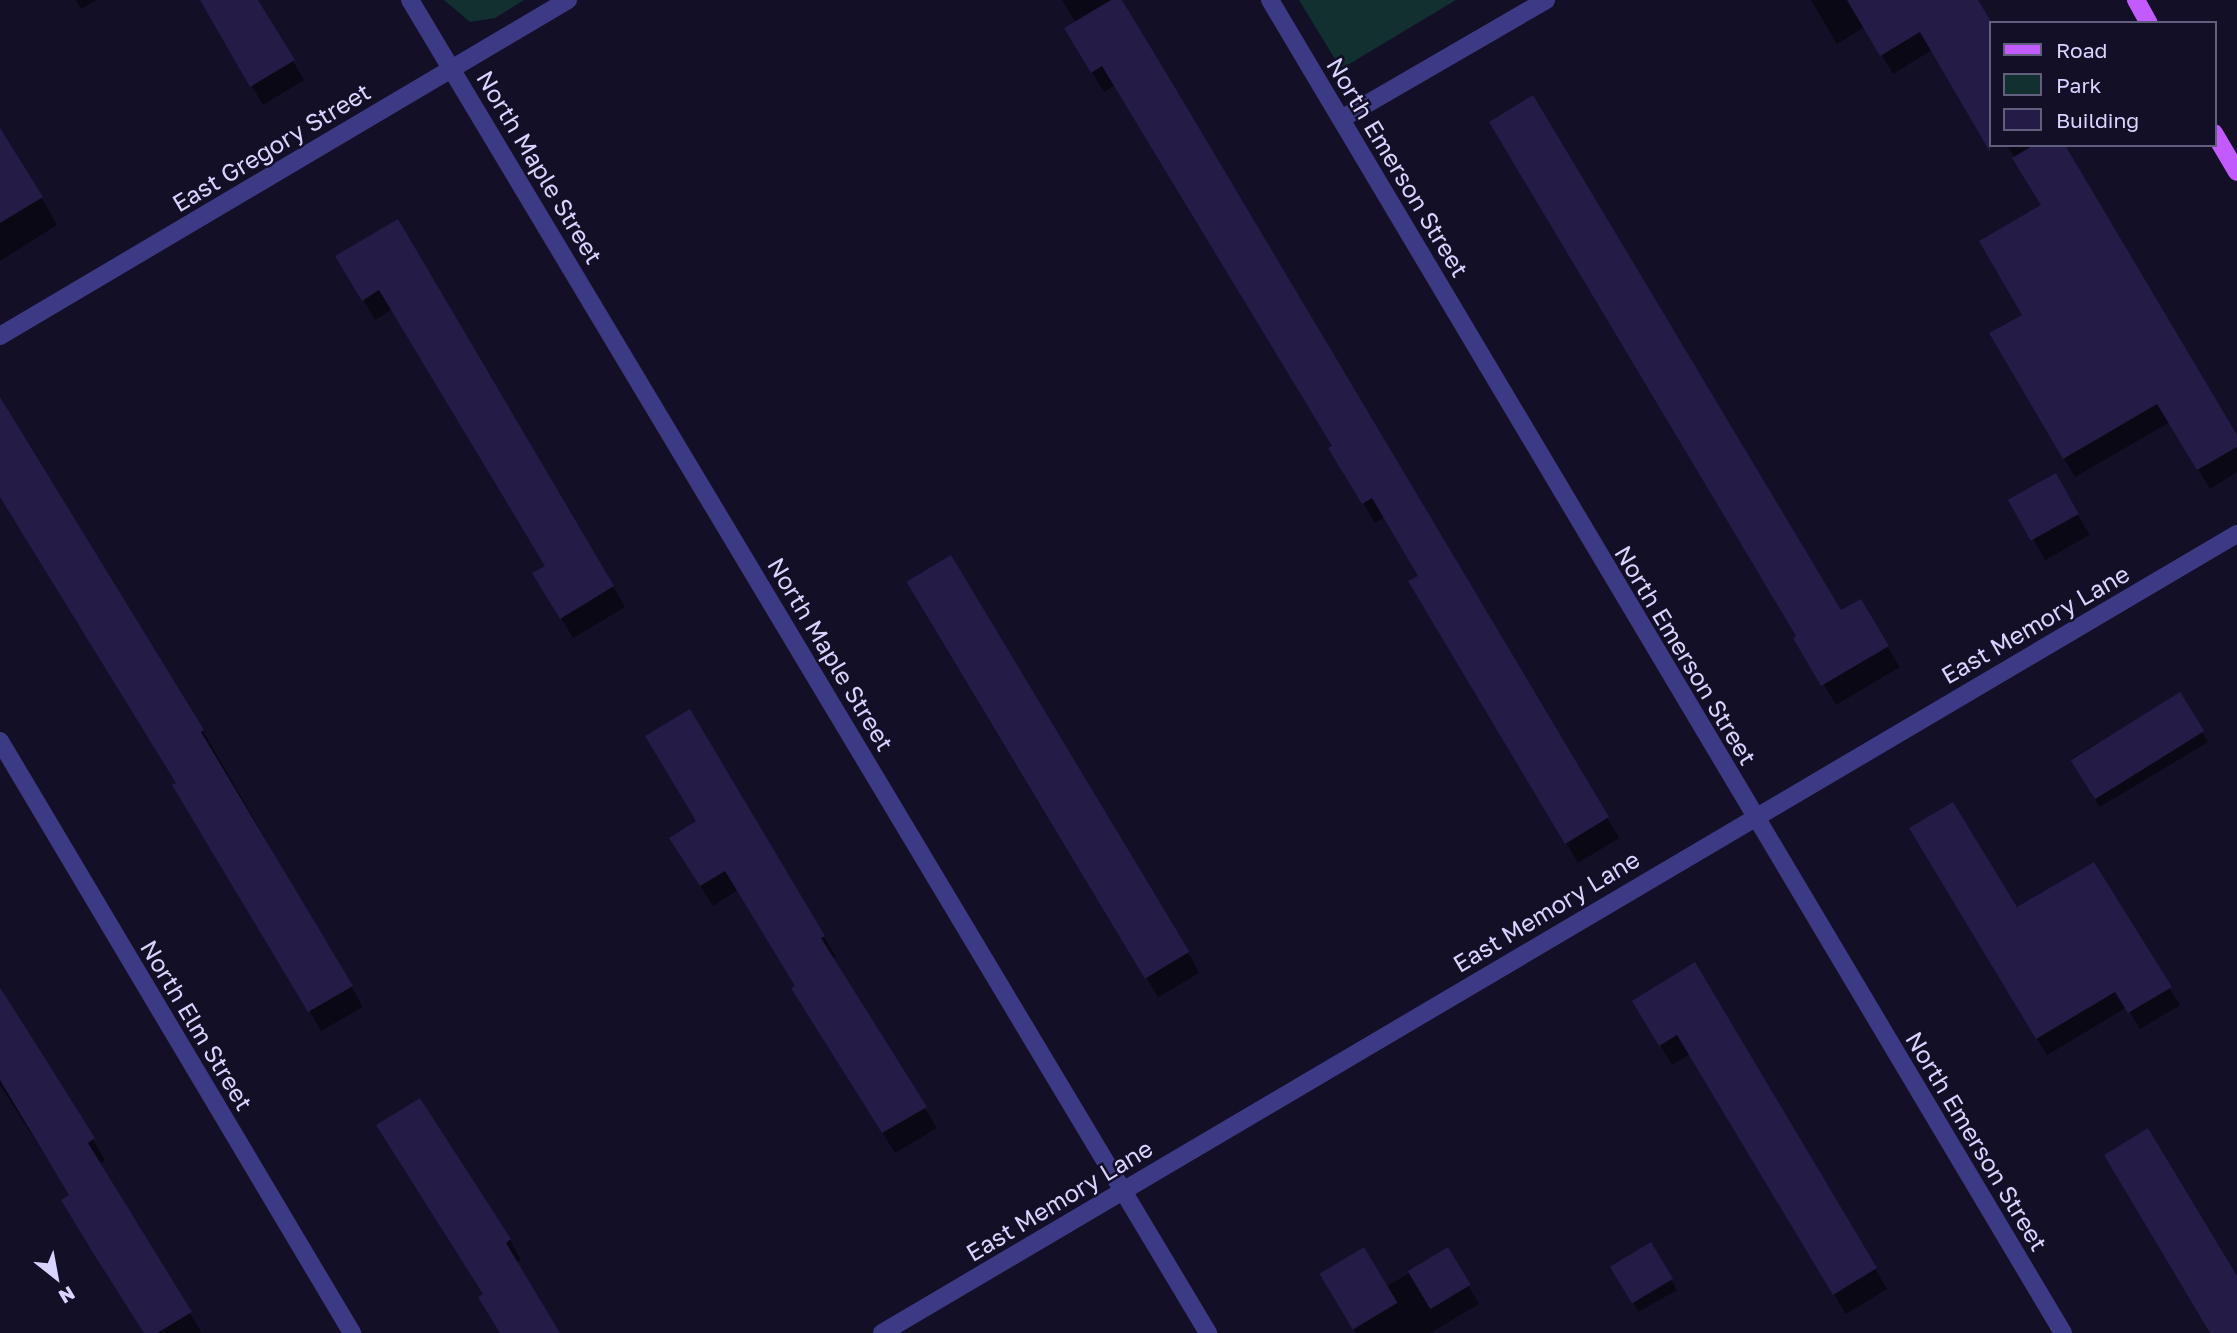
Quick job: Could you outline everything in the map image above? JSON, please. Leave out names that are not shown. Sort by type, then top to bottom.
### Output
[{"type":"main road","points":[[2136,0],[2148,21]]},
{"type":"main road","points":[[2216,136],[2237,172]]},
{"type":"street","name":"North Maple Street","points":[[410,0],[1208,1333]]},
{"type":"street","name":"East Gregory Street","points":[[0,336],[568,0]]},
{"type":"street","name":"North Emerson Street","points":[[1270,0],[2063,1333]]},
{"type":"street","points":[[1341,119],[1546,0]]},
{"type":"street","name":"East Memory Lane","points":[[882,1333],[1753,816],[2237,534]]},
{"type":"street","name":"North Elm Street","points":[[0,741],[352,1333]]},
{"type":"green space","points":[[444,0],[524,0],[495,18],[470,22]]},
{"type":"green space","points":[[1299,0],[1456,0],[1341,69]]},
{"type":"building","points":[[200,0],[258,0],[295,60],[250,87]]},
{"type":"building","points":[[1111,0],[1122,0],[1609,817],[1565,844],[1408,581],[1418,576],[1372,498],[1362,504],[1328,448],[1332,446],[1102,66],[1091,73],[1064,28]]},
{"type":"building","points":[[1847,0],[1978,0],[1990,20],[1990,152],[1920,32],[1880,56]]},
{"type":"building","points":[[1533,95],[1841,610],[1861,599],[1889,646],[1821,686],[1793,638],[1796,636],[1489,122]]},
{"type":"building","points":[[0,128],[43,197],[0,223]]},
{"type":"building","points":[[2031,147],[2066,147],[2237,435],[2237,447],[2197,470],[2157,404],[2063,459],[1989,333],[2022,315],[1979,241],[2041,205],[2012,158]]},
{"type":"building","points":[[398,219],[614,586],[560,619],[532,573],[545,566],[379,290],[362,301],[335,256]]},
{"type":"building","points":[[0,397],[204,730],[201,732],[353,986],[308,1012],[172,785],[176,783],[0,497]]},
{"type":"building","points":[[2056,473],[2079,514],[2031,541],[2008,500]]},
{"type":"building","points":[[951,555],[1189,952],[1145,979],[906,582]]},
{"type":"building","points":[[2180,692],[2204,731],[2095,799],[2071,760]]},
{"type":"building","points":[[690,709],[825,936],[821,938],[927,1107],[882,1133],[791,988],[795,986],[725,871],[700,886],[669,838],[696,821],[645,736]]},
{"type":"building","points":[[1953,802],[2017,907],[2094,862],[2172,987],[2128,1013],[2115,992],[2036,1039],[1909,828]]},
{"type":"building","points":[[1695,962],[1877,1268],[1833,1295],[1677,1035],[1659,1046],[1632,1001]]},
{"type":"building","points":[[0,987],[95,1138],[88,1143],[192,1312],[157,1333],[144,1333],[95,1256],[61,1200],[69,1195],[0,1080]]},
{"type":"building","points":[[420,1098],[511,1239],[506,1243],[560,1333],[500,1333],[478,1297],[483,1294],[376,1125]]},
{"type":"building","points":[[2148,1128],[2237,1276],[2237,1333],[2210,1333],[2104,1155]]},
{"type":"building","points":[[1651,1242],[1673,1279],[1632,1304],[1610,1267]]},
{"type":"building","points":[[1364,1247],[1397,1303],[1353,1329],[1319,1274]]},
{"type":"building","points":[[1448,1247],[1471,1285],[1430,1309],[1408,1271]]}]
